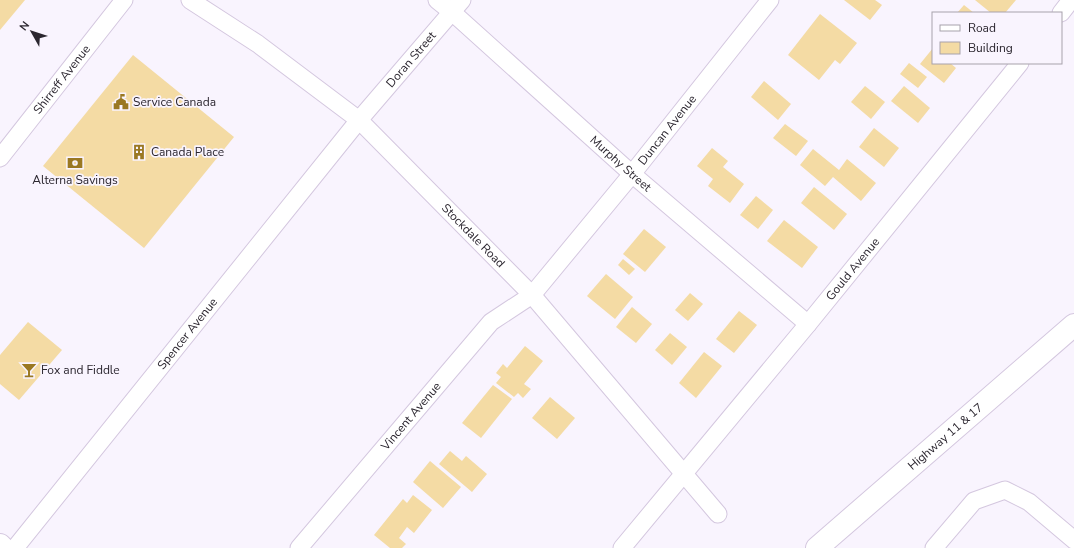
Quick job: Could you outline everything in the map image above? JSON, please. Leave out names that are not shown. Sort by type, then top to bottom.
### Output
[{"type":"highway","name":"Highway 11 & 17","points":[[818,548],[1074,325]]},
{"type":"highway","points":[[0,545],[4,548]]},
{"type":"street","name":"Shirreff Avenue","points":[[0,158],[124,0]]},
{"type":"street","name":"Stockdale Road","points":[[190,0],[219,17],[258,44],[359,120],[532,295],[718,514]]},
{"type":"street","name":"Murphy Street","points":[[437,0],[457,6],[632,174],[808,324]]},
{"type":"street","name":"Duncan Avenue","points":[[532,295],[632,174],[770,0]]},
{"type":"street","points":[[1062,12],[1071,0]]},
{"type":"street","name":"Doran Street","points":[[359,120],[457,6]]},
{"type":"street","name":"Gould Avenue","points":[[622,548],[808,324],[1019,64]]},
{"type":"street","name":"Spencer Avenue","points":[[15,548],[359,120]]},
{"type":"street","name":"Vincent Avenue","points":[[299,548],[491,322],[532,295]]},
{"type":"street","points":[[934,548],[974,500],[1005,490],[1029,502],[1074,540]]},
{"type":"building","points":[[0,0],[25,0],[0,30]]},
{"type":"building","points":[[844,0],[875,0],[882,5],[870,20]]},
{"type":"building","points":[[975,0],[1016,0],[1006,12],[990,12]]},
{"type":"building","points":[[964,5],[973,12],[958,12]]},
{"type":"building","points":[[820,14],[857,43],[840,64],[835,60],[819,80],[788,55]]},
{"type":"building","points":[[932,49],[932,64],[951,64],[956,68],[944,83],[920,64]]},
{"type":"building","name":"Canada Place","points":[[133,55],[234,137],[144,248],[43,166]]},
{"type":"building","points":[[909,63],[927,77],[918,88],[900,74]]},
{"type":"building","points":[[764,81],[791,104],[778,120],[751,97]]},
{"type":"building","points":[[865,86],[885,102],[871,119],[851,102]]},
{"type":"building","points":[[904,86],[930,108],[918,123],[891,101]]},
{"type":"building","points":[[785,124],[808,141],[796,156],[773,138]]},
{"type":"building","points":[[874,128],[899,148],[884,167],[859,147]]},
{"type":"building","points":[[712,148],[728,161],[723,167],[744,184],[730,203],[708,186],[713,179],[697,166]]},
{"type":"building","points":[[813,149],[839,170],[847,159],[876,183],[861,201],[833,177],[825,186],[800,165]]},
{"type":"building","points":[[814,187],[847,214],[834,230],[801,203]]},
{"type":"building","points":[[756,196],[773,210],[758,229],[740,215]]},
{"type":"building","points":[[784,220],[818,247],[802,268],[767,241]]},
{"type":"building","points":[[644,229],[666,247],[645,272],[623,254]]},
{"type":"building","points":[[623,259],[635,269],[629,275],[618,265]]},
{"type":"building","points":[[606,274],[633,297],[615,319],[587,296]]},
{"type":"building","points":[[690,293],[703,304],[688,321],[675,310]]},
{"type":"building","points":[[632,307],[652,324],[636,343],[616,327]]},
{"type":"building","points":[[739,311],[757,325],[734,353],[716,339]]},
{"type":"building","points":[[28,322],[62,350],[19,400],[0,384],[0,355]]},
{"type":"building","points":[[670,333],[687,347],[672,365],[655,350]]},
{"type":"building","points":[[525,346],[543,361],[524,384],[531,389],[523,398],[518,393],[514,397],[496,383],[501,377],[496,373],[503,364],[507,368]]},
{"type":"building","points":[[704,352],[722,366],[696,398],[679,383]]},
{"type":"building","points":[[493,385],[512,399],[481,438],[462,423]]},
{"type":"building","points":[[550,397],[575,418],[557,439],[532,418]]},
{"type":"building","points":[[450,451],[462,461],[466,456],[487,474],[472,492],[439,464]]},
{"type":"building","points":[[430,461],[461,487],[443,508],[413,482]]},
{"type":"building","points":[[413,495],[432,510],[414,533],[407,527],[399,538],[406,544],[402,548],[390,548],[374,535],[403,499],[407,503]]},
{"type":"place","name":"Service Canada","points":[[121,102]]},
{"type":"place","name":"Canada Place","points":[[139,152]]},
{"type":"place","name":"Alterna Savings","points":[[75,163]]},
{"type":"place","name":"Fox and Fiddle","points":[[29,370]]}]
